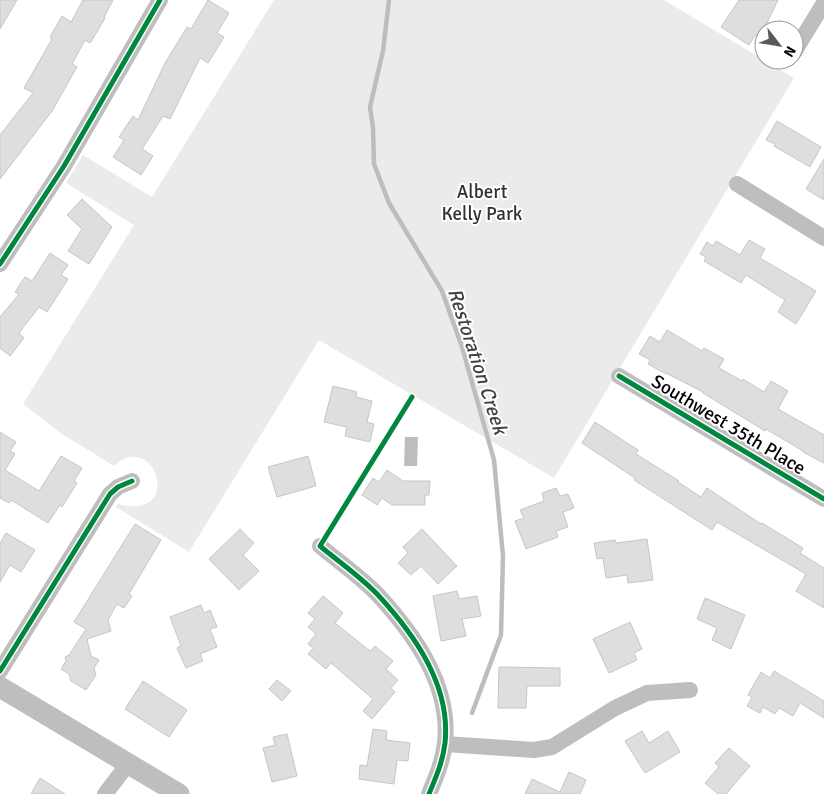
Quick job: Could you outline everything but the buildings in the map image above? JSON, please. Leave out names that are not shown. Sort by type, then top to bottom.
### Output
[{"type":"street","points":[[3,254],[64,166],[160,0]]},
{"type":"street","points":[[804,36],[824,3]]},
{"type":"street","points":[[736,184],[824,238]]},
{"type":"street","name":"Southwest 35th Place","points":[[619,376],[824,499]]},
{"type":"street","points":[[0,672],[110,494],[118,487],[132,481]]},
{"type":"street","points":[[320,546],[377,595],[402,624],[425,658],[440,690],[445,724],[445,744],[440,769],[429,794]]},
{"type":"street","points":[[0,687],[179,794]]},
{"type":"street","points":[[445,744],[534,750],[552,747],[615,708],[647,693],[690,690]]},
{"type":"street","points":[[105,794],[128,764]]},
{"type":"green space","name":"Albert Kelly Park","points":[[274,0],[664,0],[754,54],[754,70],[781,70],[794,78],[554,478],[319,340],[189,552],[116,507],[118,504],[139,506],[151,500],[157,490],[156,478],[151,466],[141,458],[129,457],[114,466],[62,434],[23,404],[134,225],[66,183],[83,155],[152,197]]},
{"type":"shaded area","points":[[405,437],[418,437],[417,466],[404,466]]},
{"type":"waterway","name":"Restoration Creek","points":[[389,0],[383,51],[370,107],[373,128],[374,164],[389,203],[442,291],[462,347],[494,460],[503,556],[501,635],[472,713]]},
{"type":"cycle path","points":[[0,264],[64,166],[160,0]]},
{"type":"cycle path","points":[[619,376],[824,499]]},
{"type":"cycle path","points":[[412,397],[320,546],[378,595],[405,627],[428,663],[442,701],[445,722],[444,750],[429,794]]},
{"type":"cycle path","points":[[0,671],[110,494],[118,487],[132,481]]}]
